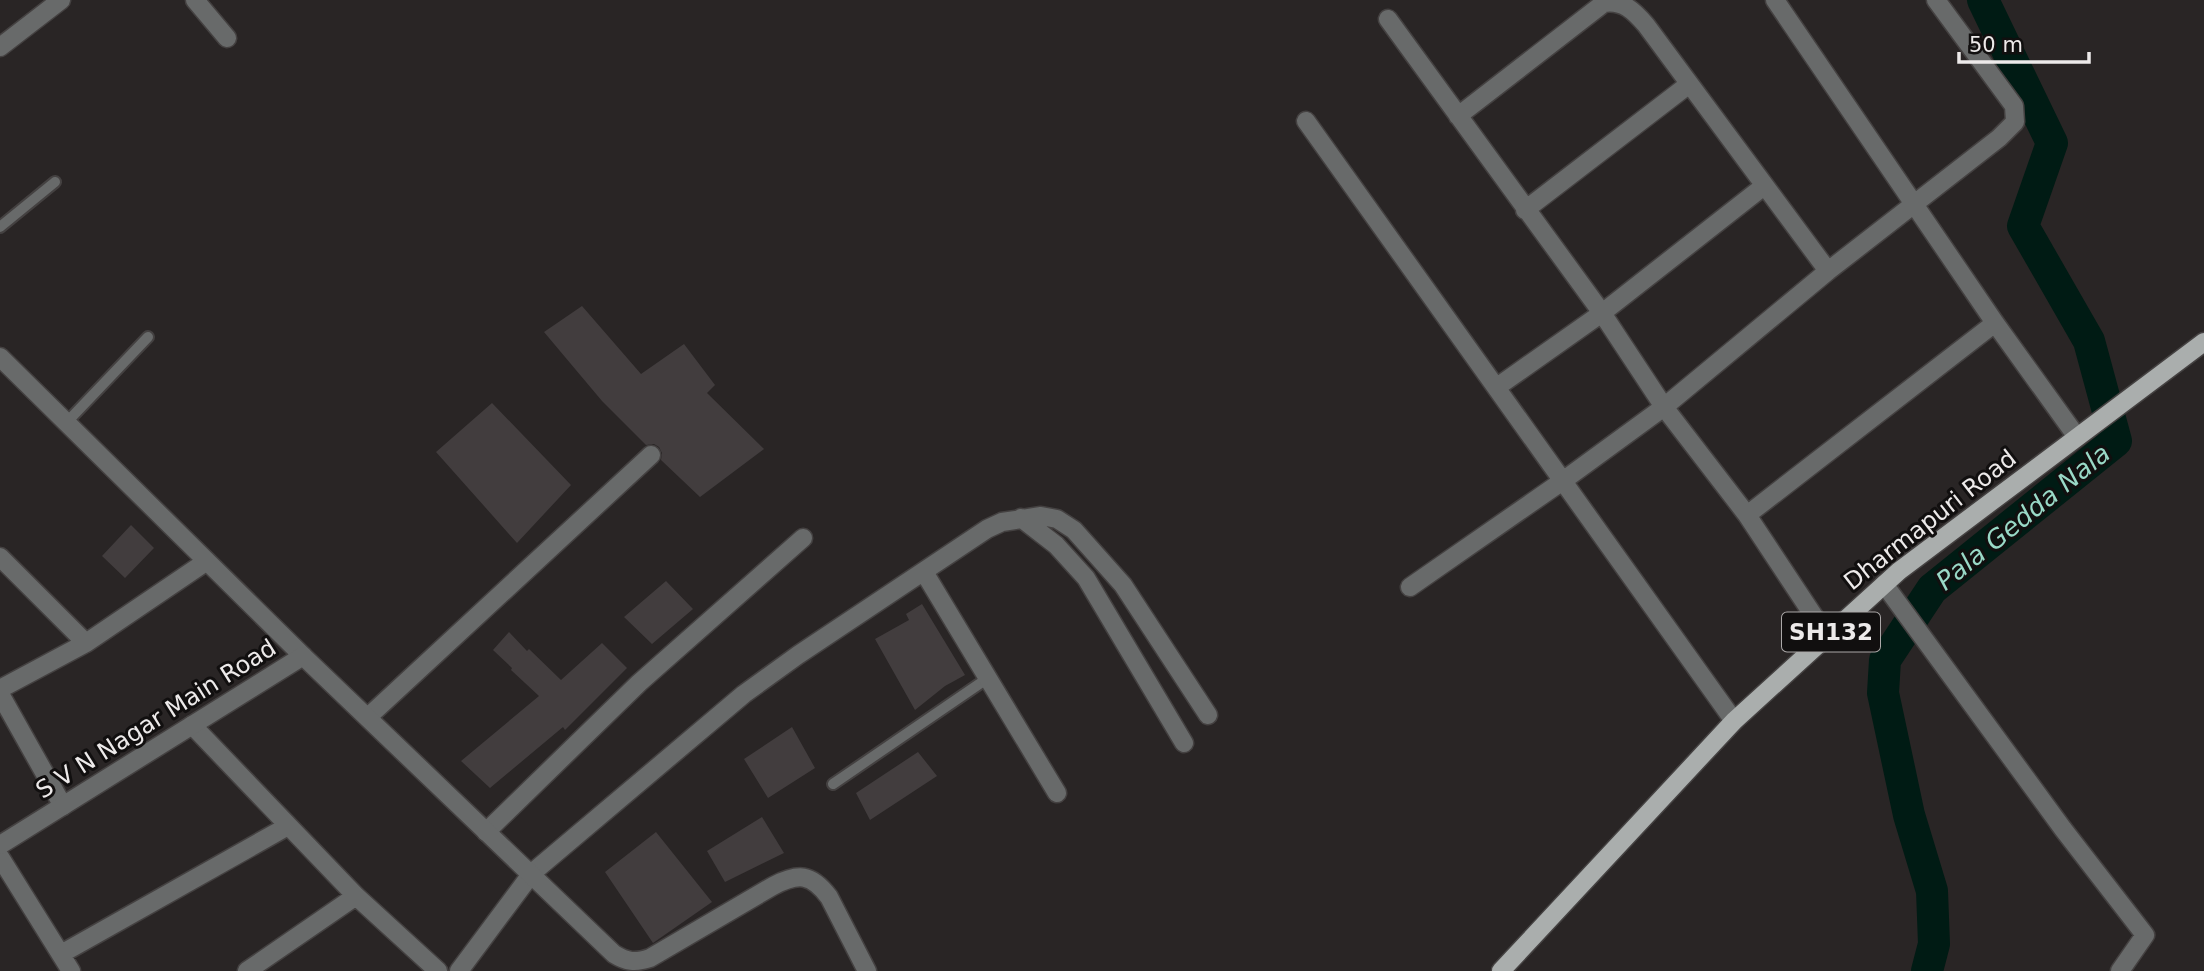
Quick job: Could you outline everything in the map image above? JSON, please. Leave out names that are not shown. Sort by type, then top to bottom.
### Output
[{"type":"main road","name":"Dharmapuri Road","points":[[1501,971],[1734,721],[1884,584],[2204,342]]},
{"type":"street","points":[[0,47],[61,0]]},
{"type":"street","points":[[195,0],[227,38]]},
{"type":"street","points":[[1775,0],[1995,323],[2077,437]]},
{"type":"street","points":[[1410,587],[1664,407],[1828,271],[1999,138],[2015,122],[2014,106],[1936,0]]},
{"type":"street","points":[[1458,116],[1604,3],[1623,2],[1646,25],[1828,271]]},
{"type":"street","points":[[1388,19],[1602,313],[1664,407],[1747,515],[1827,636]]},
{"type":"street","points":[[1525,210],[1688,85]]},
{"type":"street","points":[[1306,121],[1734,721]]},
{"type":"street","points":[[1497,387],[1602,313],[1763,186]]},
{"type":"street","points":[[1747,515],[1995,323]]},
{"type":"street","points":[[0,357],[303,656],[614,954],[625,961],[638,962],[650,958],[789,878],[801,877],[821,887],[829,897],[867,971]]},
{"type":"street","points":[[368,717],[651,455]]},
{"type":"street","points":[[459,971],[532,873],[744,694],[987,529],[1002,522],[1041,516],[1057,519],[1074,530],[1124,585],[1208,715]]},
{"type":"street","points":[[1021,518],[1056,545],[1086,578],[1184,743]]},
{"type":"street","points":[[486,832],[639,683],[803,538]]},
{"type":"street","points":[[0,556],[86,643]]},
{"type":"street","points":[[0,689],[86,643],[207,561]]},
{"type":"street","points":[[924,572],[1057,793]]},
{"type":"street","points":[[1884,584],[2063,829],[2145,935],[2120,971]]},
{"type":"street","name":"S V N Nagar Main Road","points":[[0,845],[303,656]]},
{"type":"street","points":[[0,694],[63,806]]},
{"type":"street","points":[[192,725],[356,896],[438,971]]},
{"type":"street","points":[[61,954],[288,826]]},
{"type":"street","points":[[0,857],[71,971]]},
{"type":"street","points":[[247,971],[356,896]]},
{"type":"lane","points":[[0,227],[55,182]]},
{"type":"lane","points":[[67,422],[148,337]]},
{"type":"lane","points":[[833,784],[988,678]]},
{"type":"building","points":[[582,306],[641,374],[684,344],[715,385],[707,393],[764,449],[700,497],[661,460],[659,447],[654,444],[646,445],[602,401],[544,332]]},
{"type":"building","points":[[492,403],[571,485],[517,543],[436,452]]},
{"type":"building","points":[[131,525],[154,548],[125,578],[102,556]]},
{"type":"building","points":[[666,581],[693,609],[652,644],[624,617]]},
{"type":"building","points":[[922,604],[965,675],[945,686],[915,710],[875,639],[909,620],[906,614]]},
{"type":"building","points":[[509,632],[561,680],[602,643],[627,668],[565,730],[563,727],[490,788],[461,761],[539,696],[493,650]]},
{"type":"building","points":[[792,727],[815,768],[768,798],[744,759]]},
{"type":"building","points":[[918,752],[937,776],[870,820],[856,793]]},
{"type":"building","points":[[762,817],[784,853],[725,882],[707,851]]},
{"type":"building","points":[[656,832],[712,902],[653,943],[605,872]]},
{"type":"waterway","name":"Pala Gedda Nala","points":[[1927,971],[1934,944],[1932,891],[1909,815],[1883,693],[1885,660],[1932,589],[2116,441],[2089,341],[2023,226],[2052,143],[1983,0]]}]
